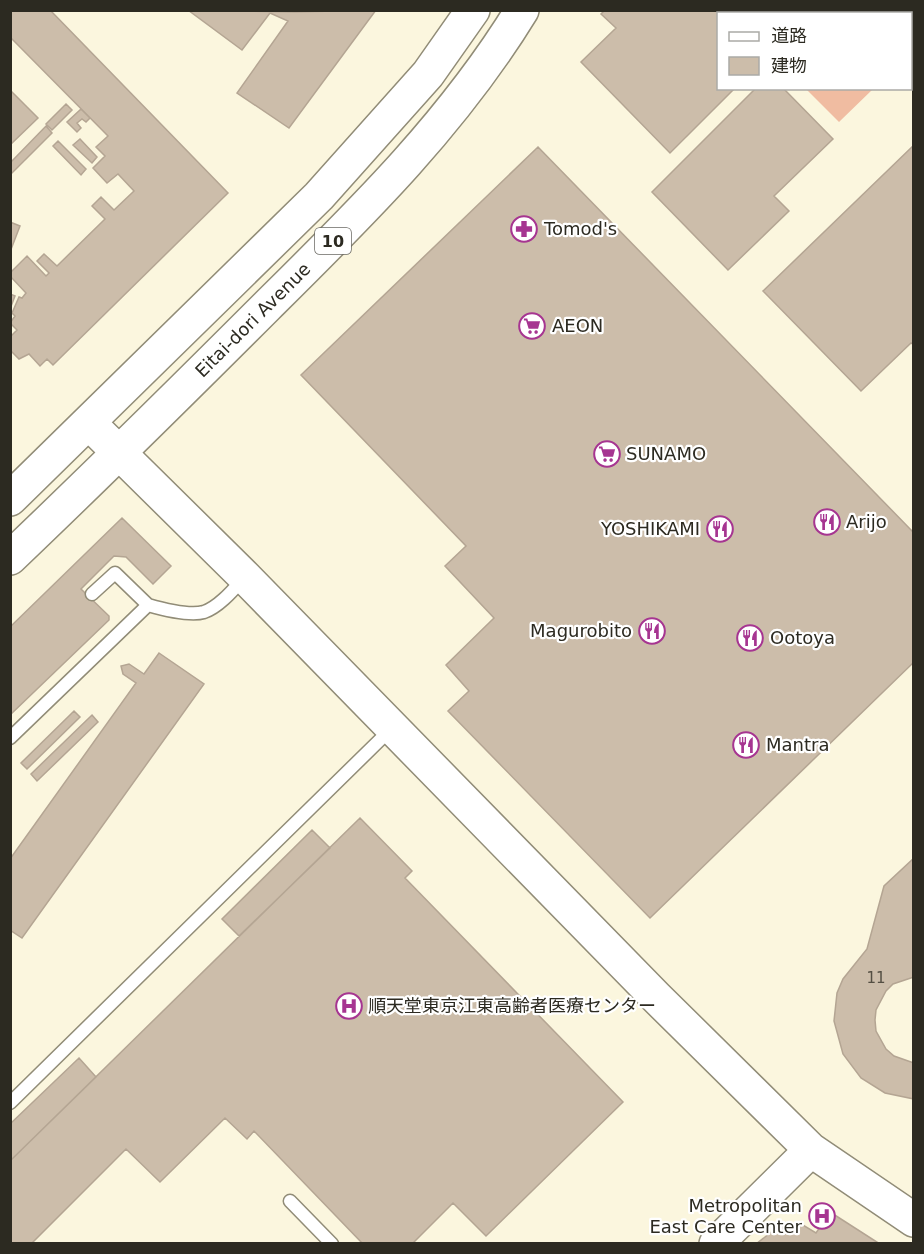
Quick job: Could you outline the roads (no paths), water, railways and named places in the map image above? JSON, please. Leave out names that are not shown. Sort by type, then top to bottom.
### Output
[{"type":"main road","name":"10","points":[[10,499],[319,196],[428,74],[473,10]]},
{"type":"main road","name":"Eitai-dori Avenue","points":[[10,558],[349,225],[415,154],[495,54],[522,10]]},
{"type":"main road","points":[[89,423],[245,577],[656,998],[811,1150],[914,1220]]},
{"type":"main road","points":[[716,1244],[811,1150]]},
{"type":"lane","points":[[93,594],[115,573],[148,605],[169,611],[204,612],[232,591],[245,577]]},
{"type":"lane","points":[[10,738],[148,605]]},
{"type":"lane","points":[[10,1103],[392,728]]},
{"type":"lane","points":[[290,1201],[332,1244]]},
{"type":"place","name":"Tomod's","points":[[524,229]]},
{"type":"place","name":"AEON","points":[[532,326]]},
{"type":"place","name":"SUNAMO","points":[[607,454]]},
{"type":"place","name":"Arijo","points":[[827,522]]},
{"type":"place","name":"YOSHIKAMI","points":[[720,529]]},
{"type":"place","name":"Magurobito","points":[[652,631]]},
{"type":"place","name":"Ootoya","points":[[750,638]]},
{"type":"place","name":"Mantra","points":[[746,745]]},
{"type":"place","name":"順天堂東京江東高齢者医療センター","points":[[349,1006]]},
{"type":"place","name":"Metropolitan East Care Center","points":[[822,1216]]}]
